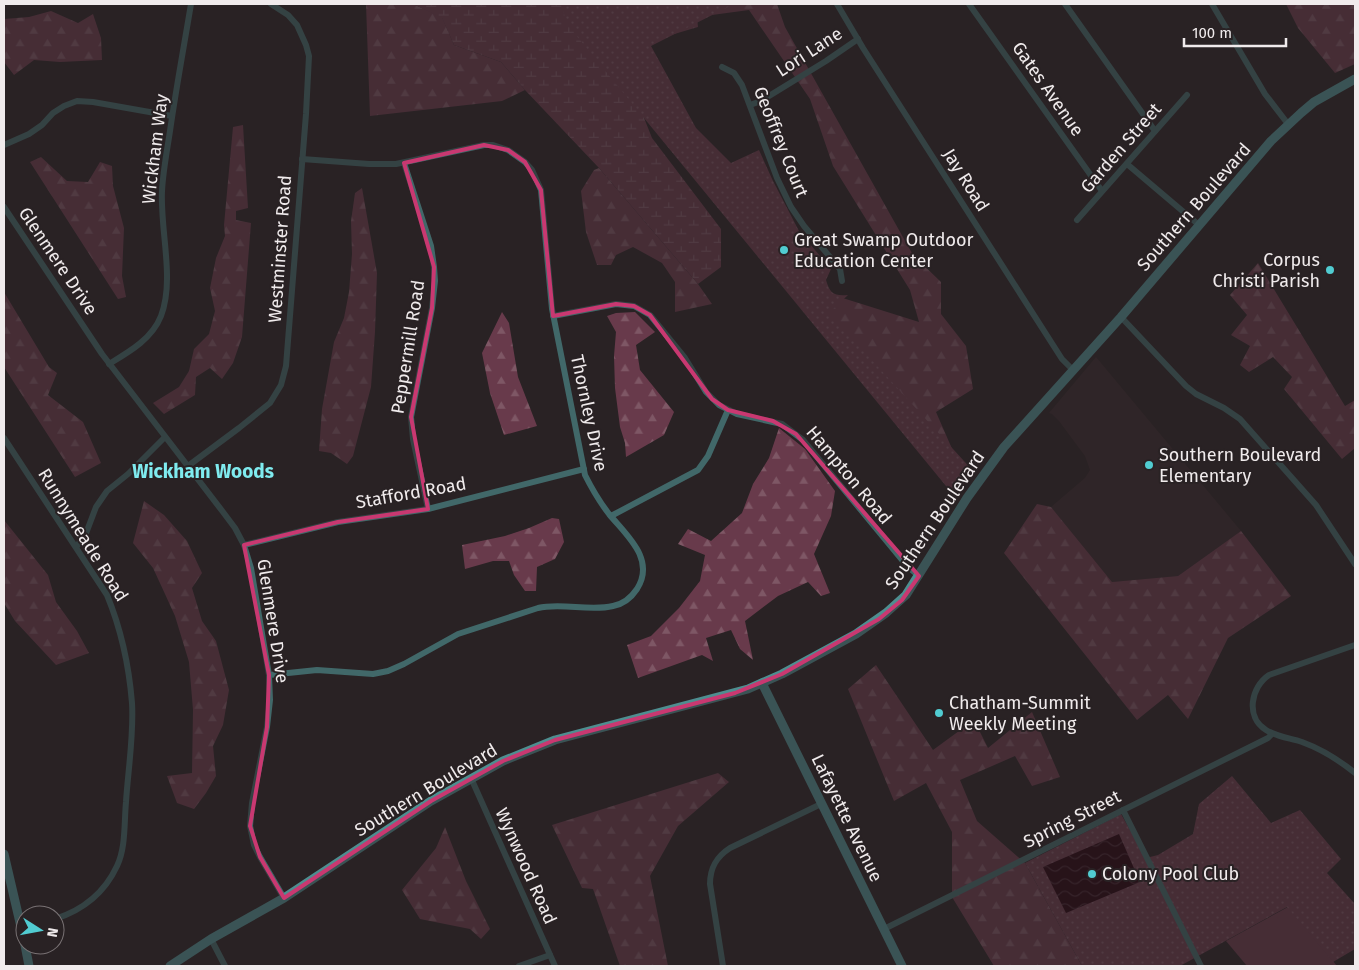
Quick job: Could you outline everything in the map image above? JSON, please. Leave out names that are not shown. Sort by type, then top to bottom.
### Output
[{"type":"main road","name":"Southern Boulevard","points":[[170,966],[211,939],[284,898],[431,801],[503,762],[555,740],[735,693],[762,684],[856,634],[879,619],[902,600],[986,470],[1019,429],[1120,317],[1271,141],[1314,102],[1355,79]]},
{"type":"main road","name":"Lafayette Avenue","points":[[762,684],[902,966]]},
{"type":"main road","points":[[4,854],[18,905]]},
{"type":"street","name":"Wickham Way","points":[[109,364],[151,334],[160,318],[165,302],[166,260],[162,200],[163,174],[191,4]]},
{"type":"street","name":"Westminster Road","points":[[188,466],[263,409],[282,380],[288,356],[308,56],[306,45],[297,25],[288,15],[271,4]]},
{"type":"street","name":"Jay Road","points":[[837,4],[1062,359],[1073,370]]},
{"type":"street","name":"Gates Avenue","points":[[969,4],[1102,191]]},
{"type":"street","points":[[1065,4],[1156,131]]},
{"type":"street","points":[[1212,4],[1265,94],[1288,124]]},
{"type":"street","name":"Lori Lane","points":[[750,105],[761,101],[858,39]]},
{"type":"street","name":"Geoffrey Court","points":[[722,67],[734,73],[744,90],[777,178],[791,207],[804,226],[840,268],[842,281]]},
{"type":"street","name":"Garden Street","points":[[1077,220],[1187,95]]},
{"type":"street","points":[[4,145],[29,134],[64,106],[77,101],[93,102],[172,116]]},
{"type":"street","points":[[302,159],[369,164],[404,163],[484,145],[492,145],[508,150],[532,170],[541,190],[553,316]]},
{"type":"street","name":"Peppermill Road","points":[[404,163],[431,246],[435,274],[432,308],[411,417],[413,439],[428,509]]},
{"type":"street","points":[[1127,164],[1199,225]]},
{"type":"street","name":"Glenmere Drive","points":[[4,206],[109,364],[235,528],[244,545],[254,584],[269,675],[270,700],[267,727],[252,803],[250,826],[254,845],[284,898]]},
{"type":"street","name":"Hampton Road","points":[[553,316],[616,304],[634,306],[644,311],[658,323],[685,358],[706,392],[719,405],[728,410],[782,424],[796,434],[843,487],[902,561],[919,576]]},
{"type":"street","name":"Thornley Drive","points":[[269,675],[317,670],[380,673],[396,668],[458,634],[538,608],[548,606],[602,608],[627,601],[637,590],[641,583],[643,566],[638,550],[590,486],[584,470],[553,316]]},
{"type":"street","points":[[1120,317],[1186,386],[1196,394],[1229,410],[1240,419],[1316,505],[1355,564]]},
{"type":"street","points":[[611,516],[698,470],[708,456],[728,410]]},
{"type":"street","points":[[76,547],[85,536],[96,507],[107,491],[128,474],[165,437]]},
{"type":"street","name":"Runnymeade Road","points":[[4,438],[103,588],[115,614],[128,671],[132,720],[123,843],[118,865],[98,895],[86,905],[65,915]]},
{"type":"street","name":"Stafford Road","points":[[244,545],[338,522],[428,509],[584,470]]},
{"type":"street","points":[[1355,645],[1267,676],[1261,682],[1254,696],[1253,709],[1258,723],[1265,730],[1272,734],[1315,747],[1346,765],[1355,773]]},
{"type":"street","name":"Spring Street","points":[[884,929],[1268,738],[1272,734]]},
{"type":"street","name":"Wynwood Road","points":[[471,778],[555,966]]},
{"type":"street","points":[[723,966],[710,884],[711,872],[715,861],[730,848],[821,804]]},
{"type":"street","points":[[1123,810],[1201,966]]},
{"type":"street","points":[[211,939],[225,966]]},
{"type":"street","points":[[519,966],[550,955]]},
{"type":"highlighted area","points":[[484,145],[508,150],[525,162],[541,190],[553,316],[616,304],[634,306],[650,315],[712,399],[728,410],[773,421],[796,434],[919,576],[902,600],[879,619],[782,674],[735,693],[555,740],[503,761],[431,801],[284,898],[260,857],[250,826],[267,727],[269,675],[244,545],[338,522],[428,509],[411,417],[432,308],[434,267],[404,163]]},
{"type":"shaded area","points":[[1096,357],[1241,531],[1178,576],[1112,582],[1051,507],[1085,478],[1090,470],[1085,456],[1059,421],[1049,413]]},
{"type":"green space","points":[[366,4],[413,4],[442,17],[454,45],[501,62],[525,90],[502,101],[370,116]]},
{"type":"green space","points":[[413,4],[686,4],[697,17],[698,27],[654,40],[631,85],[652,138],[721,229],[721,267],[698,284],[599,168],[501,62],[454,45],[442,18]]},
{"type":"green space","name":"Great Swamp Outdoor Education Center","points":[[562,4],[734,4],[651,46],[696,128],[731,163],[759,150],[799,231],[831,269],[826,280],[829,288],[833,293],[848,295],[829,313],[974,472],[955,497],[566,23]]},
{"type":"green space","points":[[686,4],[777,4],[785,27],[913,255],[941,282],[941,314],[966,346],[973,389],[936,412],[960,467],[811,308],[814,289],[919,322],[910,290],[833,166],[810,99],[749,10],[697,17]]},
{"type":"green space","points":[[1286,4],[1355,4],[1355,64],[1335,73],[1298,28]]},
{"type":"green space","points":[[51,11],[78,23],[93,14],[101,38],[102,60],[60,62],[34,60],[14,75],[4,62],[4,19],[29,17]]},
{"type":"green space","points":[[243,125],[248,208],[236,211],[236,220],[251,223],[242,337],[233,363],[222,379],[210,368],[196,377],[195,395],[164,414],[153,403],[179,387],[189,371],[194,349],[209,334],[215,311],[210,288],[216,258],[225,236],[224,225],[233,127]]},
{"type":"green space","points":[[41,157],[67,181],[88,182],[100,162],[112,166],[113,186],[124,228],[122,276],[126,297],[118,299],[30,162]]},
{"type":"green space","points":[[599,168],[698,284],[712,304],[675,312],[675,282],[662,263],[633,247],[616,255],[611,265],[597,265],[586,232],[581,191],[594,170]]},
{"type":"green space","points":[[362,188],[377,273],[375,332],[371,387],[353,456],[347,464],[331,453],[319,451],[322,409],[334,342],[344,318],[349,292],[352,254],[351,221],[355,193]]},
{"type":"green space","points":[[1258,263],[1345,406],[1355,400],[1355,448],[1342,459],[1284,389],[1292,377],[1273,357],[1249,372],[1240,365],[1250,346],[1231,335],[1247,315],[1230,295]]},
{"type":"green space","points":[[4,292],[49,367],[57,373],[48,395],[83,422],[101,463],[75,477],[4,367]]},
{"type":"green space","points":[[502,312],[509,323],[518,377],[537,426],[504,435],[490,393],[482,353]]},
{"type":"green space","points":[[635,312],[655,332],[636,345],[640,370],[674,412],[664,435],[626,457],[615,388],[614,356],[616,332],[607,316],[616,313]]},
{"type":"green space","points":[[779,428],[805,449],[835,491],[831,516],[814,554],[830,593],[821,596],[808,582],[778,596],[745,621],[753,660],[740,649],[731,630],[706,638],[713,661],[702,655],[638,678],[627,645],[651,636],[679,608],[700,581],[705,555],[678,544],[688,529],[711,541],[742,513],[753,484],[769,458]]},
{"type":"green space","points":[[144,501],[164,515],[187,541],[202,573],[192,588],[202,621],[216,641],[229,690],[223,725],[213,746],[216,776],[194,809],[177,803],[167,776],[192,773],[193,710],[189,662],[175,616],[153,568],[133,543]]},
{"type":"green space","points":[[1037,504],[1051,507],[1112,582],[1178,576],[1241,531],[1291,596],[1228,638],[1188,719],[1168,695],[1137,720],[1004,553]]},
{"type":"green space","points":[[552,518],[559,519],[564,542],[555,559],[537,567],[536,591],[525,591],[514,575],[509,561],[493,561],[465,569],[462,545],[505,536]]},
{"type":"green space","points":[[4,520],[48,575],[56,602],[77,631],[89,653],[56,665],[15,621],[4,603]]},
{"type":"green space","points":[[876,665],[933,750],[974,720],[988,748],[1032,712],[1060,777],[1032,786],[1015,756],[960,780],[977,821],[1025,863],[1082,966],[994,966],[952,897],[952,832],[926,783],[894,801],[848,689]]},
{"type":"green space","points":[[718,773],[729,782],[678,826],[650,876],[668,966],[620,966],[593,889],[582,888],[552,825]]},
{"type":"green space","points":[[1232,776],[1271,823],[1300,810],[1341,859],[1327,873],[1355,904],[1355,949],[1333,962],[1287,907],[1180,966],[1082,966],[1025,863],[1121,814],[1146,858],[1158,855],[1193,834],[1199,804]]},
{"type":"green space","points":[[445,827],[466,881],[490,929],[481,939],[470,929],[420,919],[402,890],[436,848]]},
{"type":"green space","points":[[1288,907],[1337,966],[1247,966],[1226,941]]},
{"type":"water","name":"Colony Pool Club","points":[[1119,834],[1140,882],[1066,913],[1043,867]]},
{"type":"place","name":"Great Swamp Outdoor Education Center","points":[[784,250]]},
{"type":"place","name":"Corpus Christi Parish","points":[[1330,270]]},
{"type":"place","name":"Southern Boulevard Elementary","points":[[1149,465]]},
{"type":"place","name":"Chatham-Summit Weekly Meeting","points":[[939,713]]},
{"type":"place","name":"Colony Pool Club","points":[[1092,874]]},
{"type":"district","name":"Wickham Woods","points":[[203,471]]}]
